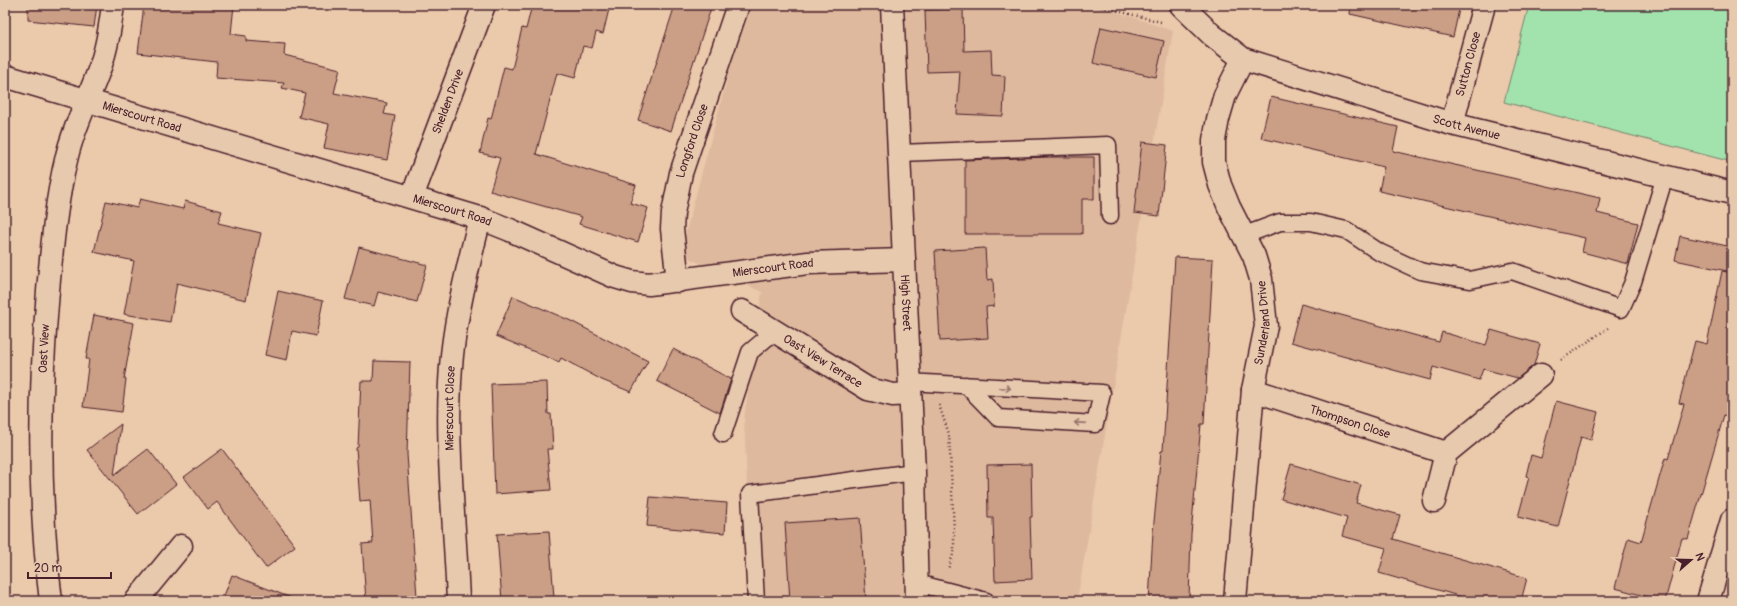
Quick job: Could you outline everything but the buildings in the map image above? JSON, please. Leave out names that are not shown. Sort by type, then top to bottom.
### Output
[{"type":"street","name":"Oast View","points":[[51,601],[45,543],[42,423],[45,325],[58,197],[67,154],[102,62],[108,39],[113,5]]},
{"type":"street","name":"Shelden Drive","points":[[412,197],[484,5]]},
{"type":"street","name":"Longford Close","points":[[678,281],[673,253],[672,229],[673,213],[681,173],[738,5]]},
{"type":"street","name":"High Street","points":[[892,5],[914,472],[917,592]]},
{"type":"street","name":"Scott Avenue","points":[[1181,5],[1212,35],[1243,59],[1452,124],[1732,193]]},
{"type":"street","name":"Sutton Close","points":[[1452,124],[1484,5]]},
{"type":"street","name":"Sunderland Drive","points":[[1235,601],[1253,390],[1266,326],[1265,303],[1261,279],[1254,256],[1245,235],[1229,207],[1220,185],[1214,162],[1214,140],[1225,95],[1243,59]]},
{"type":"street","name":"Mierscourt Road","points":[[5,76],[480,218],[615,277],[632,282],[649,284],[678,281],[808,263],[904,260]]},
{"type":"street","name":"Mierscourt Close","points":[[458,601],[450,464],[452,356],[467,272],[480,218]]},
{"type":"street","name":"Oast View Terrace","points":[[742,311],[868,388],[893,395],[909,388]]},
{"type":"street","points":[[1434,501],[1446,453],[1541,375]]},
{"type":"street","name":"Thompson Close","points":[[1253,390],[1446,453]]},
{"type":"street","points":[[1708,601],[1732,520]]},
{"type":"street","points":[[136,601],[181,546]]},
{"type":"lane","points":[[900,153],[1108,145],[1110,216]]},
{"type":"lane","points":[[1245,235],[1280,222],[1311,222],[1346,230],[1379,252],[1420,271],[1470,280],[1512,271],[1621,309],[1633,282],[1665,176]]},
{"type":"lane","points":[[723,434],[750,352],[775,331]]},
{"type":"lane","points":[[909,388],[966,385],[1102,393],[1095,424],[998,418],[966,385]]},
{"type":"lane","points":[[756,601],[750,494],[914,472]]},
{"type":"lane","points":[[917,592],[986,601]]},
{"type":"path","points":[[1094,5],[1168,24]]},
{"type":"path","points":[[1541,375],[1618,321],[1621,309]]},
{"type":"shaded area","points":[[747,5],[1096,5],[1173,31],[1077,601],[752,601],[744,419],[762,292],[680,254]]},
{"type":"green space","points":[[1529,5],[1732,5],[1732,162],[1504,102]]}]
